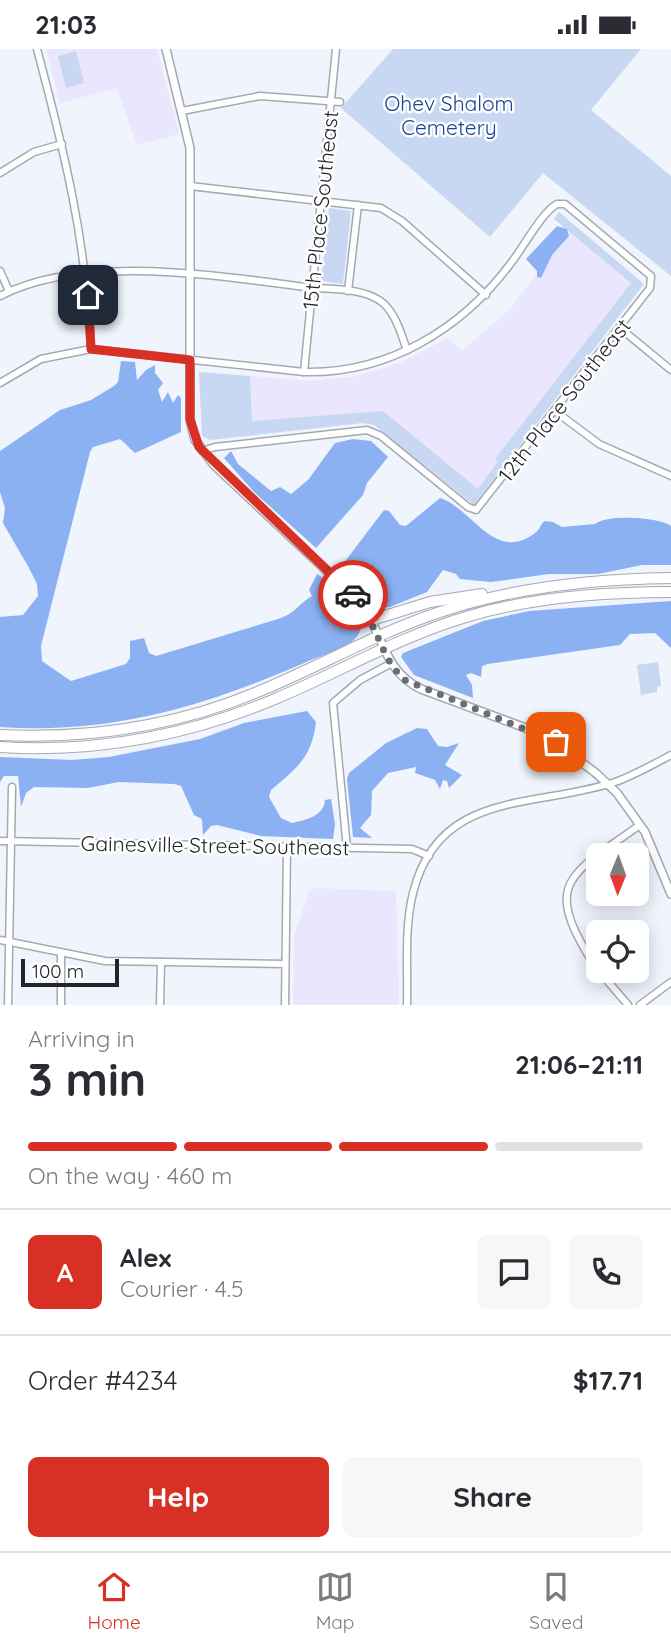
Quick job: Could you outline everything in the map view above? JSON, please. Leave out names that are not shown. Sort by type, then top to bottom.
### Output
[{"type":"highway","points":[[372,620],[450,598],[610,581],[671,578]]},
{"type":"highway","points":[[0,736],[104,733],[173,720],[257,692],[439,612],[517,591]]},
{"type":"highway","points":[[0,747],[89,746],[183,731],[270,701],[452,621],[508,607],[582,596],[671,592]]},
{"type":"street","points":[[37,49],[62,144],[87,275],[91,349]]},
{"type":"street","points":[[166,49],[190,145],[191,427],[202,451],[355,597],[372,620],[390,664],[405,680],[421,689],[547,736],[607,783],[640,825],[671,894]]},
{"type":"street","name":"15th Place Southeast","points":[[304,372],[337,49]]},
{"type":"street","points":[[182,111],[260,96],[340,102]]},
{"type":"street","points":[[0,173],[34,152],[62,144]]},
{"type":"street","points":[[0,383],[41,359],[91,349],[304,372],[348,369],[407,351],[448,327],[486,295],[391,213],[321,200],[190,186]]},
{"type":"street","name":"12th Place Southeast","points":[[202,451],[360,429],[381,436],[468,507],[474,510],[481,507],[620,328],[650,288],[652,280],[649,273],[590,225],[559,204],[552,207],[486,295]]},
{"type":"street","points":[[348,291],[358,205]]},
{"type":"street","points":[[0,271],[9,291]]},
{"type":"street","points":[[0,296],[37,282],[132,271],[190,274],[348,291],[380,300],[394,319],[407,351]]},
{"type":"street","points":[[620,328],[671,370]]},
{"type":"street","points":[[555,411],[599,444],[671,476]]},
{"type":"street","points":[[347,848],[333,710],[336,697],[390,664]]},
{"type":"street","points":[[407,1005],[411,903],[419,875],[429,856],[453,828],[486,809],[607,783],[671,755]]},
{"type":"street","points":[[8,1005],[12,787]]},
{"type":"street","points":[[586,949],[568,918],[565,904],[567,886],[577,870],[640,825]]},
{"type":"street","name":"Gainesville Street Southeast","points":[[0,841],[412,849],[429,856]]},
{"type":"street","points":[[285,1005],[287,847]]},
{"type":"street","points":[[0,940],[104,961],[285,964]]},
{"type":"street","points":[[61,953],[61,1005]]},
{"type":"street","points":[[160,1005],[161,962]]},
{"type":"street","points":[[640,1005],[671,982]]},
{"type":"street","points":[[609,983],[628,1005]]},
{"type":"shaded area","points":[[46,49],[157,49],[179,134],[137,145],[117,88],[60,103]]},
{"type":"shaded area","points":[[557,226],[567,229],[569,236],[552,255],[541,278],[537,277],[537,271],[526,259]]},
{"type":"shaded area","points":[[570,232],[631,283],[496,458],[498,461],[478,489],[383,412],[252,421],[250,376],[310,381],[357,376],[399,363],[448,338],[462,351],[508,311]]},
{"type":"shaded area","points":[[121,361],[135,362],[137,380],[155,365],[155,373],[163,383],[158,390],[162,402],[168,392],[173,403],[178,395],[181,398],[181,432],[135,453],[120,439],[93,447],[41,646],[42,661],[71,681],[126,664],[130,658],[130,641],[144,638],[149,653],[156,656],[278,619],[312,596],[309,590],[317,574],[338,591],[352,608],[358,616],[360,631],[346,646],[198,703],[121,721],[82,726],[0,727],[0,617],[23,615],[38,596],[37,584],[3,523],[5,508],[0,492],[0,451],[60,410],[91,400],[114,386],[118,382]]},
{"type":"shaded area","points":[[353,439],[371,441],[388,457],[367,483],[363,495],[316,548],[254,492],[224,458],[231,451],[238,464],[271,491],[280,487],[291,494],[308,480],[335,443]]},
{"type":"shaded area","points":[[440,498],[463,512],[484,531],[508,542],[521,541],[535,533],[545,521],[562,527],[621,518],[656,520],[671,526],[671,565],[642,565],[598,574],[549,574],[491,582],[460,579],[456,574],[443,570],[427,592],[390,607],[375,608],[339,571],[340,568],[384,510],[389,511],[400,525],[406,526]]},
{"type":"shaded area","points":[[671,601],[671,648],[655,633],[630,634],[620,645],[488,664],[482,666],[481,677],[471,673],[466,675],[472,685],[473,698],[414,675],[401,657],[403,653],[483,621],[529,611]]},
{"type":"shaded area","points":[[307,711],[316,722],[311,744],[302,761],[271,790],[269,797],[281,818],[292,823],[318,814],[325,800],[331,799],[335,824],[333,839],[261,836],[217,825],[211,826],[203,835],[202,819],[194,815],[181,786],[174,784],[119,782],[88,788],[34,787],[26,793],[21,807],[18,776],[4,776],[0,782],[0,757],[72,760],[109,757],[200,739],[244,723]]},
{"type":"shaded area","points":[[417,728],[427,729],[438,746],[447,747],[459,743],[445,765],[462,775],[449,788],[447,781],[443,780],[440,789],[435,780],[415,773],[416,767],[388,773],[372,791],[371,815],[360,828],[372,838],[353,837],[347,779],[349,773],[386,743]]},
{"type":"shaded area","points":[[315,888],[396,891],[399,1005],[293,1005],[294,936],[309,892]]},
{"type":"green space","name":"Ohev Shalom Cemetery","points":[[393,49],[641,49],[591,110],[671,176],[671,276],[543,173],[490,237],[341,108]]},
{"type":"green space","points":[[76,51],[84,83],[66,88],[58,56]]},
{"type":"green space","points":[[329,208],[351,211],[343,284],[321,281]]},
{"type":"green space","points":[[559,212],[644,284],[474,505],[374,425],[363,423],[210,440],[202,436],[199,372],[250,376],[252,421],[383,411],[478,489],[498,461],[495,459],[631,283],[554,219]]},
{"type":"green space","points":[[658,662],[661,686],[657,687],[657,692],[641,695],[637,665]]},
{"type":"way so far","points":[[353,595],[372,620],[390,664],[405,680],[421,689],[544,734],[556,742]]},
{"type":"route","points":[[88,295],[91,349],[190,360],[190,419],[192,433],[199,447],[353,595]]}]
